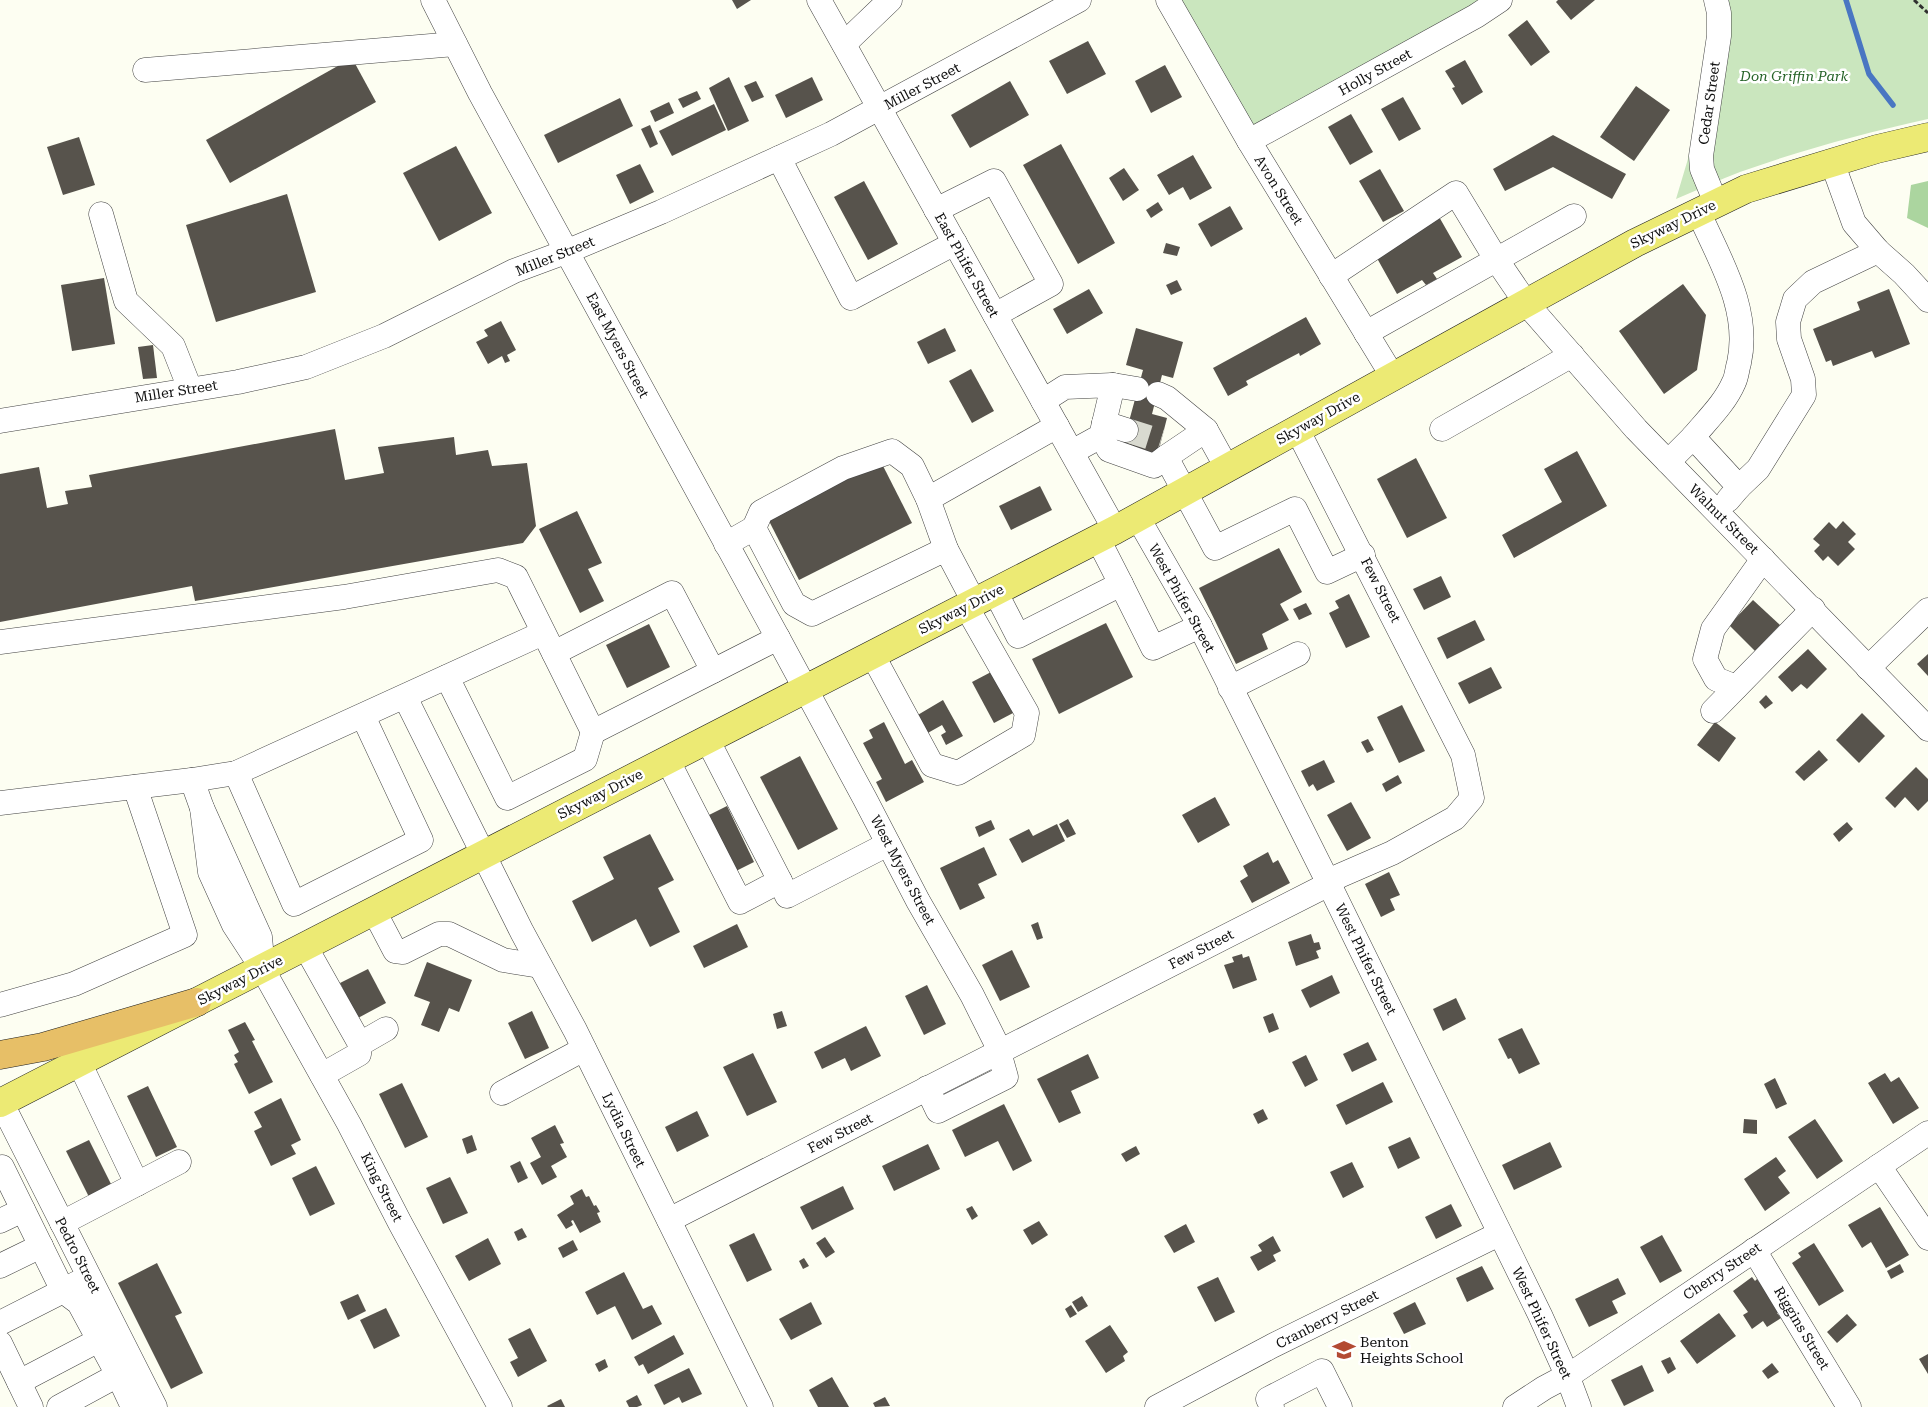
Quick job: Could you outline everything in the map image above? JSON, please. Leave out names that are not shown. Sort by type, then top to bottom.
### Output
[{"type":"highway","points":[[0,1055],[43,1047],[198,1002]]},
{"type":"main road","name":"Skyway Drive","points":[[0,1102],[1117,529],[1635,243],[1746,189],[1832,162],[1928,137]]},
{"type":"street","name":"East Myers Street","points":[[433,0],[480,93],[805,688]]},
{"type":"street","name":"East Phifer Street","points":[[819,0],[1057,426],[1117,529]]},
{"type":"street","points":[[844,44],[890,0]]},
{"type":"street","name":"Miller Street","points":[[0,421],[238,382],[306,367],[384,336],[514,271],[568,251],[660,212],[831,134],[1079,0]]},
{"type":"street","name":"Avon Street","points":[[1168,0],[1249,141],[1393,377]]},
{"type":"street","name":"Holly Street","points":[[1249,141],[1476,16],[1500,0]]},
{"type":"street","name":"Cedar Street","points":[[1668,462],[1693,437],[1724,401],[1735,380],[1741,354],[1741,324],[1733,287],[1707,207],[1701,156],[1719,36],[1719,13],[1716,0]]},
{"type":"street","points":[[145,70],[455,44]]},
{"type":"street","points":[[779,158],[851,298],[955,243]]},
{"type":"street","points":[[1832,162],[1854,222],[1878,251],[1904,274],[1928,300]]},
{"type":"street","points":[[936,210],[994,181],[1051,284],[995,315]]},
{"type":"street","name":"Walnut Street","points":[[1331,276],[1456,193],[1496,259],[1526,303],[1636,429],[1928,729]]},
{"type":"street","points":[[101,214],[126,301],[173,346],[190,389]]},
{"type":"street","points":[[1366,333],[1574,216]]},
{"type":"street","points":[[1717,512],[1758,469],[1804,395],[1803,379],[1789,339],[1788,322],[1796,299],[1814,282],[1878,251]]},
{"type":"street","points":[[1442,429],[1572,355]]},
{"type":"street","points":[[1114,385],[1102,430],[1109,450],[1154,466],[1169,448],[1206,430]]},
{"type":"street","points":[[1043,401],[1065,387],[1114,385],[1147,391],[1167,398],[1206,430],[1227,468]]},
{"type":"street","points":[[928,499],[1057,426]]},
{"type":"street","points":[[1169,448],[1186,491],[1215,548],[1295,509],[1327,572],[1359,547],[1297,429]]},
{"type":"street","points":[[1072,452],[1102,430],[1126,430]]},
{"type":"street","points":[[1693,437],[1739,488]]},
{"type":"street","points":[[726,544],[754,528],[761,512],[843,468],[892,451],[912,466],[928,499],[946,549],[978,600],[1027,713],[1023,735],[958,773],[932,765],[872,654]]},
{"type":"street","points":[[754,528],[794,604],[812,614],[946,549]]},
{"type":"street","points":[[1117,529],[1121,584],[1153,648],[1200,626]]},
{"type":"street","name":"West Phifer Street","points":[[1117,529],[1200,626],[1329,884],[1500,1234],[1567,1375],[1579,1407]]},
{"type":"street","name":"Few Street","points":[[669,1220],[1329,884],[1339,876],[1392,853],[1456,818],[1472,798],[1463,755],[1359,547]]},
{"type":"street","points":[[1736,687],[1716,679],[1705,659],[1713,629],[1763,559]]},
{"type":"street","points":[[0,642],[344,597],[498,570],[516,577],[593,732],[585,759],[507,798],[447,677]]},
{"type":"street","points":[[978,600],[1018,636],[1121,584]]},
{"type":"street","points":[[0,803],[236,773],[447,677],[548,643],[672,593],[713,671]]},
{"type":"street","points":[[1713,711],[1813,609]]},
{"type":"street","points":[[1868,668],[1928,610]]},
{"type":"street","points":[[593,732],[778,638]]},
{"type":"street","points":[[1230,688],[1298,654]]},
{"type":"street","name":"West Myers Street","points":[[805,688],[918,901],[972,995],[1000,1052]]},
{"type":"street","name":"Lydia Street","points":[[405,696],[483,855],[584,1049],[761,1407]]},
{"type":"street","points":[[236,773],[294,904],[421,840],[363,716]]},
{"type":"street","points":[[707,739],[787,896],[888,844]]},
{"type":"street","points":[[667,760],[740,902],[780,880]]},
{"type":"street","name":"King Street","points":[[192,780],[202,808],[210,872],[234,925],[262,968],[322,1075],[500,1407]]},
{"type":"street","points":[[0,1005],[74,984],[185,935],[135,787]]},
{"type":"street","points":[[374,911],[395,952],[403,952],[439,934],[449,934],[503,960],[540,966]]},
{"type":"street","points":[[305,946],[360,1044],[359,1054],[322,1075]]},
{"type":"street","points":[[360,1044],[386,1029]]},
{"type":"street","points":[[502,1094],[584,1049]]},
{"type":"street","points":[[79,1062],[137,1184]]},
{"type":"street","name":"Pedro Street","points":[[0,1102],[155,1407]]},
{"type":"street","name":"Cherry Street","points":[[1514,1407],[1567,1375],[1928,1133]]},
{"type":"street","points":[[62,1223],[179,1162]]},
{"type":"street","points":[[1879,1166],[1928,1238]]},
{"type":"street","points":[[0,1169],[2,1168],[63,1291],[79,1303],[133,1407]]},
{"type":"street","points":[[0,1221],[23,1210]]},
{"type":"street","name":"Cranberry Street","points":[[1156,1407],[1193,1399],[1272,1346],[1500,1234]]},
{"type":"street","points":[[0,1266],[41,1246]]},
{"type":"street","name":"Riggins Street","points":[[1754,1250],[1849,1407]]},
{"type":"street","points":[[0,1323],[89,1277]]},
{"type":"street","points":[[19,1382],[99,1340]]},
{"type":"street","points":[[0,1343],[31,1407]]},
{"type":"street","points":[[1272,1407],[1268,1399],[1322,1371],[1340,1407]]},
{"type":"street","points":[[59,1407],[118,1375]]},
{"type":"path","points":[[1914,0],[1928,13]]},
{"type":"green space","points":[[1173,0],[1492,0],[1250,133]]},
{"type":"green space","name":"Don Griffin Park","points":[[1722,0],[1928,0],[1928,119],[1786,156],[1740,172],[1676,199],[1725,35]]},
{"type":"green space","points":[[1928,181],[1928,228],[1907,218],[1911,185]]},
{"type":"building","points":[[732,0],[751,0],[737,9]]},
{"type":"building","points":[[1558,0],[1595,0],[1571,20],[1556,2]]},
{"type":"building","points":[[1527,20],[1550,52],[1531,66],[1508,35]]},
{"type":"building","points":[[1088,41],[1106,74],[1067,94],[1049,61]]},
{"type":"building","points":[[352,58],[376,102],[230,183],[206,140]]},
{"type":"building","points":[[1465,60],[1483,92],[1462,105],[1452,88],[1455,87],[1445,71]]},
{"type":"building","points":[[1165,65],[1182,97],[1151,113],[1135,81]]},
{"type":"building","points":[[729,77],[749,121],[728,131],[709,88]]},
{"type":"building","points":[[812,77],[823,100],[786,118],[775,95]]},
{"type":"building","points":[[756,81],[764,97],[752,102],[744,86]]},
{"type":"building","points":[[1010,81],[1029,115],[970,148],[951,115]]},
{"type":"building","points":[[1636,86],[1670,110],[1634,161],[1600,137]]},
{"type":"building","points":[[697,91],[701,99],[683,108],[678,99]]},
{"type":"building","points":[[1403,97],[1421,129],[1399,141],[1381,109]]},
{"type":"building","points":[[620,98],[633,126],[558,163],[544,135]]},
{"type":"building","points":[[669,102],[674,113],[655,122],[650,111]]},
{"type":"building","points":[[714,104],[726,130],[672,156],[659,131]]},
{"type":"building","points":[[1351,114],[1373,152],[1350,165],[1328,127]]},
{"type":"building","points":[[650,125],[658,144],[650,148],[641,129]]},
{"type":"building","points":[[1553,135],[1626,174],[1612,199],[1553,167],[1505,191],[1493,169]]},
{"type":"building","points":[[79,137],[95,185],[63,195],[47,147]]},
{"type":"building","points":[[1061,144],[1115,243],[1078,264],[1023,165]]},
{"type":"building","points":[[456,146],[492,213],[439,241],[403,173]]},
{"type":"building","points":[[1193,155],[1212,188],[1190,200],[1183,187],[1169,195],[1157,175]]},
{"type":"building","points":[[640,164],[654,192],[630,204],[616,175]]},
{"type":"building","points":[[1124,168],[1139,190],[1123,201],[1109,178]]},
{"type":"building","points":[[1380,169],[1404,211],[1383,222],[1359,181]]},
{"type":"building","points":[[864,181],[898,244],[868,260],[834,197]]},
{"type":"building","points":[[287,194],[316,292],[216,322],[186,225]]},
{"type":"building","points":[[1158,202],[1163,210],[1151,218],[1146,210]]},
{"type":"building","points":[[1230,206],[1243,229],[1211,247],[1198,224]]},
{"type":"building","points":[[1438,215],[1462,257],[1433,273],[1437,279],[1426,285],[1422,280],[1397,294],[1373,251]]},
{"type":"building","points":[[1166,243],[1180,247],[1177,256],[1163,253]]},
{"type":"building","points":[[104,278],[115,344],[72,351],[61,285]]},
{"type":"building","points":[[1177,280],[1182,290],[1171,295],[1166,285]]},
{"type":"building","points":[[1683,284],[1706,315],[1697,370],[1664,394],[1619,331]]},
{"type":"building","points":[[1089,289],[1103,313],[1067,334],[1053,309]]},
{"type":"building","points":[[1889,289],[1910,344],[1875,358],[1872,351],[1833,366],[1831,360],[1826,362],[1813,329],[1860,310],[1857,302]]},
{"type":"building","points":[[1306,317],[1321,344],[1300,356],[1299,353],[1246,381],[1248,385],[1228,396],[1213,368]]},
{"type":"building","points":[[501,321],[516,350],[507,355],[510,361],[505,363],[502,356],[488,364],[476,342],[488,336],[484,330]]},
{"type":"building","points":[[945,328],[956,351],[928,364],[917,342]]},
{"type":"building","points":[[1136,328],[1183,342],[1173,378],[1162,375],[1152,414],[1167,418],[1157,457],[1122,447],[1143,370],[1126,365]]},
{"type":"building","points":[[153,345],[157,378],[143,379],[138,347]]},
{"type":"building","points":[[971,369],[994,411],[972,423],[949,381]]},
{"type":"building","points":[[335,429],[345,480],[384,473],[378,447],[454,437],[456,455],[488,450],[492,466],[527,463],[536,526],[523,543],[195,601],[192,586],[0,622],[0,474],[39,467],[47,508],[68,504],[65,491],[92,487],[89,475]]},
{"type":"building","points":[[1577,451],[1607,506],[1514,558],[1502,535],[1562,502],[1544,469]]},
{"type":"building","points":[[1416,458],[1447,518],[1407,538],[1377,479]]},
{"type":"building","points":[[880,460],[912,523],[799,580],[767,517]]},
{"type":"building","points":[[1040,486],[1052,510],[1011,530],[999,506]]},
{"type":"building","points":[[577,511],[602,563],[588,569],[604,601],[580,613],[539,529]]},
{"type":"building","points":[[1843,521],[1856,534],[1848,542],[1855,549],[1838,566],[1828,556],[1823,561],[1814,551],[1820,545],[1813,539],[1829,522],[1836,529]]},
{"type":"building","points":[[1279,548],[1302,592],[1280,604],[1289,620],[1262,634],[1268,649],[1236,664],[1199,588]]},
{"type":"building","points":[[1441,576],[1451,597],[1424,610],[1413,589]]},
{"type":"building","points":[[1349,594],[1370,637],[1346,648],[1329,613],[1339,608],[1335,601]]},
{"type":"building","points":[[1753,600],[1780,625],[1755,651],[1729,625]]},
{"type":"building","points":[[1306,603],[1312,614],[1299,620],[1293,609]]},
{"type":"building","points":[[1475,620],[1485,640],[1447,659],[1437,638]]},
{"type":"building","points":[[1106,623],[1133,677],[1059,714],[1032,659]]},
{"type":"building","points":[[649,624],[670,667],[627,688],[606,645]]},
{"type":"building","points":[[1808,649],[1827,669],[1807,689],[1801,684],[1792,692],[1778,677]]},
{"type":"building","points":[[1928,654],[1928,676],[1917,664]]},
{"type":"building","points":[[1491,667],[1502,688],[1469,704],[1458,683]]},
{"type":"building","points":[[993,671],[1015,712],[994,723],[972,682]]},
{"type":"building","points":[[1766,695],[1773,703],[1765,709],[1759,702]]},
{"type":"building","points":[[943,700],[963,736],[946,745],[941,735],[946,732],[942,725],[926,734],[916,716]]},
{"type":"building","points":[[1402,705],[1425,751],[1399,763],[1377,717]]},
{"type":"building","points":[[1862,713],[1885,736],[1859,763],[1836,740]]},
{"type":"building","points":[[884,722],[905,764],[912,760],[924,782],[886,802],[876,782],[882,779],[863,743],[873,738],[869,730]]},
{"type":"building","points":[[1715,722],[1736,738],[1719,762],[1697,745]]},
{"type":"building","points":[[1368,739],[1374,750],[1367,753],[1361,742]]},
{"type":"building","points":[[1819,750],[1828,760],[1804,781],[1795,772]]},
{"type":"building","points":[[800,756],[838,829],[798,850],[760,777]]},
{"type":"building","points":[[1324,760],[1335,782],[1317,791],[1313,784],[1309,787],[1301,771]]},
{"type":"building","points":[[1916,767],[1928,779],[1928,801],[1918,811],[1905,797],[1895,808],[1885,798]]},
{"type":"building","points":[[1398,775],[1402,783],[1386,792],[1382,784]]},
{"type":"building","points":[[1215,797],[1230,825],[1198,843],[1182,815]]},
{"type":"building","points":[[1351,802],[1371,838],[1347,851],[1327,815]]},
{"type":"building","points":[[727,806],[754,862],[732,873],[705,817]]},
{"type":"building","points":[[1068,819],[1076,834],[1067,838],[1059,824]]},
{"type":"building","points":[[991,820],[995,829],[979,837],[975,827]]},
{"type":"building","points":[[1847,822],[1853,829],[1839,842],[1833,834]]},
{"type":"building","points":[[1057,824],[1065,841],[1022,863],[1009,839],[1029,829],[1033,836]]},
{"type":"building","points":[[650,834],[674,880],[658,888],[680,932],[650,947],[636,919],[592,942],[572,901],[614,879],[603,857]]},
{"type":"building","points":[[984,847],[997,875],[978,884],[985,898],[960,910],[940,868]]},
{"type":"building","points":[[1268,852],[1273,863],[1278,860],[1290,883],[1252,903],[1240,881],[1248,876],[1243,866]]},
{"type":"building","points":[[1389,872],[1400,895],[1390,899],[1395,910],[1381,917],[1365,884]]},
{"type":"building","points":[[1038,922],[1043,938],[1037,940],[1031,925]]},
{"type":"building","points":[[737,924],[748,947],[704,968],[693,946]]},
{"type":"building","points":[[1311,934],[1314,943],[1319,942],[1321,949],[1316,951],[1319,958],[1296,966],[1288,942]]},
{"type":"building","points":[[1012,950],[1030,987],[1000,1001],[982,965]]},
{"type":"building","points":[[1242,954],[1243,958],[1249,956],[1257,980],[1233,989],[1224,965],[1234,962],[1232,957]]},
{"type":"building","points":[[427,962],[472,980],[459,1012],[449,1008],[439,1032],[421,1025],[430,1002],[414,996]]},
{"type":"building","points":[[368,969],[386,1003],[358,1018],[340,983]]},
{"type":"building","points":[[1332,975],[1340,993],[1310,1008],[1301,990]]},
{"type":"building","points":[[927,985],[946,1024],[924,1035],[905,996]]},
{"type":"building","points":[[1456,998],[1466,1019],[1443,1031],[1433,1009]]},
{"type":"building","points":[[532,1011],[549,1048],[525,1059],[508,1023]]},
{"type":"building","points":[[782,1011],[787,1026],[777,1029],[773,1014]]},
{"type":"building","points":[[1273,1013],[1279,1029],[1269,1033],[1263,1017]]},
{"type":"building","points":[[245,1022],[255,1040],[252,1041],[273,1082],[249,1094],[234,1064],[238,1062],[234,1055],[239,1052],[228,1030]]},
{"type":"building","points":[[866,1026],[881,1056],[851,1071],[845,1058],[822,1069],[814,1052]]},
{"type":"building","points":[[1522,1028],[1540,1064],[1519,1074],[1511,1058],[1508,1059],[1498,1039]]},
{"type":"building","points":[[1368,1042],[1377,1060],[1352,1072],[1343,1054]]},
{"type":"building","points":[[753,1053],[777,1102],[747,1116],[723,1067]]},
{"type":"building","points":[[1088,1054],[1099,1078],[1071,1091],[1081,1113],[1059,1123],[1037,1079]]},
{"type":"building","points":[[1306,1055],[1318,1080],[1305,1087],[1292,1062]]},
{"type":"building","points":[[1885,1073],[1891,1082],[1899,1077],[1919,1108],[1893,1124],[1868,1083]]},
{"type":"building","points":[[1775,1078],[1787,1104],[1776,1109],[1764,1084]]},
{"type":"building","points":[[1383,1082],[1393,1102],[1346,1125],[1336,1105]]},
{"type":"building","points":[[402,1083],[428,1137],[405,1148],[379,1094]]},
{"type":"building","points":[[148,1086],[177,1147],[156,1157],[127,1096]]},
{"type":"building","points":[[281,1098],[301,1140],[291,1145],[296,1154],[271,1166],[254,1131],[262,1127],[254,1112]]},
{"type":"building","points":[[1004,1104],[1032,1161],[1013,1171],[998,1141],[965,1157],[952,1130]]},
{"type":"building","points":[[1263,1109],[1268,1119],[1258,1124],[1253,1114]]},
{"type":"building","points":[[697,1111],[709,1136],[677,1152],[665,1127]]},
{"type":"building","points":[[1744,1119],[1757,1120],[1757,1134],[1743,1133]]},
{"type":"building","points":[[1815,1119],[1843,1161],[1817,1179],[1788,1137]]},
{"type":"building","points":[[555,1125],[564,1143],[560,1144],[567,1157],[551,1166],[557,1177],[542,1185],[530,1163],[541,1157],[531,1138]]},
{"type":"building","points":[[472,1135],[477,1150],[467,1154],[462,1139]]},
{"type":"building","points":[[1410,1137],[1420,1158],[1398,1169],[1388,1147]]},
{"type":"building","points":[[89,1140],[112,1186],[89,1197],[66,1151]]},
{"type":"building","points":[[1550,1142],[1562,1167],[1514,1190],[1502,1165]]},
{"type":"building","points":[[928,1144],[940,1169],[894,1191],[882,1166]]},
{"type":"building","points":[[1136,1146],[1140,1154],[1126,1162],[1121,1154]]},
{"type":"building","points":[[1776,1157],[1786,1171],[1778,1177],[1790,1193],[1765,1211],[1744,1179]]},
{"type":"building","points":[[520,1161],[528,1178],[518,1183],[510,1166]]},
{"type":"building","points":[[1352,1162],[1364,1187],[1343,1198],[1330,1172]]},
{"type":"building","points":[[316,1166],[335,1204],[310,1216],[292,1178]]},
{"type":"building","points":[[450,1177],[468,1213],[443,1224],[426,1188]]},
{"type":"building","points":[[843,1186],[854,1209],[812,1230],[800,1207]]},
{"type":"building","points":[[582,1189],[586,1197],[589,1196],[594,1206],[596,1205],[600,1212],[597,1213],[601,1222],[580,1233],[573,1220],[571,1221],[573,1225],[566,1229],[557,1215],[574,1204],[570,1196]]},
{"type":"building","points":[[1451,1204],[1462,1226],[1436,1239],[1425,1217]]},
{"type":"building","points":[[972,1206],[978,1216],[972,1220],[966,1209]]},
{"type":"building","points":[[1880,1207],[1909,1255],[1886,1268],[1871,1242],[1862,1248],[1848,1225]]},
{"type":"building","points":[[1039,1221],[1048,1235],[1032,1245],[1023,1230]]},
{"type":"building","points":[[1186,1224],[1195,1242],[1174,1253],[1164,1236]]},
{"type":"building","points":[[522,1228],[527,1237],[518,1241],[514,1232]]},
{"type":"building","points":[[754,1233],[772,1270],[747,1282],[729,1245]]},
{"type":"building","points":[[1662,1235],[1682,1271],[1660,1283],[1640,1247]]},
{"type":"building","points":[[1273,1236],[1281,1251],[1273,1255],[1276,1261],[1258,1271],[1250,1257],[1262,1251],[1258,1245]]},
{"type":"building","points":[[825,1237],[835,1252],[826,1258],[816,1243]]},
{"type":"building","points":[[488,1238],[501,1264],[469,1281],[455,1256]]},
{"type":"building","points":[[573,1240],[578,1250],[563,1258],[558,1248]]},
{"type":"building","points":[[1814,1243],[1844,1291],[1819,1306],[1792,1263],[1801,1257],[1798,1253]]},
{"type":"building","points":[[804,1258],[809,1266],[803,1269],[799,1261]]},
{"type":"building","points":[[157,1263],[182,1313],[175,1316],[203,1373],[171,1389],[118,1283]]},
{"type":"building","points":[[1900,1264],[1904,1272],[1891,1279],[1887,1271]]},
{"type":"building","points":[[1482,1266],[1494,1289],[1467,1302],[1456,1278]]},
{"type":"building","points":[[624,1272],[643,1309],[652,1305],[662,1324],[632,1340],[615,1306],[597,1315],[585,1292]]},
{"type":"building","points":[[1218,1277],[1235,1312],[1215,1322],[1197,1287]]},
{"type":"building","points":[[1752,1277],[1755,1281],[1757,1279],[1780,1311],[1777,1313],[1781,1318],[1767,1327],[1763,1321],[1752,1329],[1743,1315],[1748,1312],[1733,1291]]},
{"type":"building","points":[[1618,1278],[1626,1294],[1612,1301],[1618,1313],[1589,1327],[1575,1299]]},
{"type":"building","points":[[358,1294],[366,1311],[348,1320],[340,1302]]},
{"type":"building","points":[[1082,1296],[1088,1306],[1078,1312],[1072,1302]]},
{"type":"building","points":[[811,1302],[822,1324],[791,1340],[779,1319]]},
{"type":"building","points":[[1415,1302],[1426,1324],[1404,1334],[1393,1313]]},
{"type":"building","points":[[1071,1305],[1077,1314],[1070,1318],[1065,1309]]},
{"type":"building","points":[[386,1308],[400,1336],[374,1349],[360,1320]]},
{"type":"building","points":[[1719,1313],[1736,1336],[1697,1364],[1680,1341]]},
{"type":"building","points":[[1847,1314],[1857,1325],[1837,1343],[1827,1332]]},
{"type":"building","points":[[1110,1325],[1128,1352],[1123,1356],[1125,1361],[1106,1373],[1085,1341]]},
{"type":"building","points":[[530,1328],[547,1361],[518,1377],[510,1362],[518,1358],[508,1339]]},
{"type":"building","points":[[674,1335],[684,1354],[648,1374],[643,1364],[639,1366],[634,1357]]},
{"type":"building","points":[[1928,1354],[1928,1374],[1919,1359]]},
{"type":"building","points":[[1670,1357],[1676,1369],[1668,1374],[1661,1361]]},
{"type":"building","points":[[605,1359],[608,1367],[599,1372],[595,1364]]},
{"type":"building","points":[[1772,1363],[1779,1372],[1768,1379],[1762,1371]]},
{"type":"building","points":[[1642,1365],[1654,1391],[1624,1406],[1611,1380]]},
{"type":"building","points":[[689,1368],[702,1394],[682,1403],[679,1397],[664,1405],[654,1385]]},
{"type":"building","points":[[832,1377],[849,1407],[818,1407],[809,1390]]},
{"type":"building","points":[[637,1395],[642,1405],[629,1407],[626,1401]]},
{"type":"building","points":[[885,1397],[890,1406],[875,1407],[873,1403]]},
{"type":"building","points":[[561,1399],[565,1407],[547,1406]]},
{"type":"waterway","points":[[1846,0],[1869,74],[1893,105]]},
{"type":"tunnel","points":[[1126,430],[1161,441]]},
{"type":"place","name":"Benton Heights School","points":[[1344,1350]]}]
